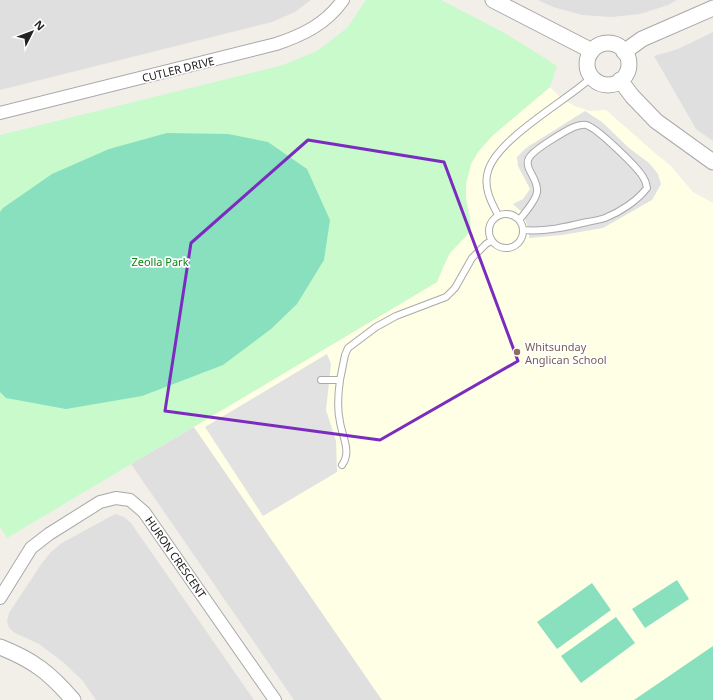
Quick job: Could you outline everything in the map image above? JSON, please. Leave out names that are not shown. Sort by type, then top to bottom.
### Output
[{"type":"street","name":"CUTLER DRIVE","points":[[0,113],[276,44],[298,36],[316,26],[336,10],[343,0]]},
{"type":"street","points":[[494,0],[592,51]]},
{"type":"street","points":[[624,52],[642,39],[713,8]]},
{"type":"street","points":[[603,44],[617,46],[624,52],[628,62],[628,69],[625,75],[615,84],[601,84],[595,81],[588,70],[587,63],[588,56],[592,51],[597,46],[603,44]]},
{"type":"street","points":[[620,80],[632,96],[656,121],[713,162]]},
{"type":"street","name":"HURON CRESCENT","points":[[0,598],[31,548],[49,534],[100,502],[116,498],[130,500],[144,512],[275,700]]},
{"type":"street","points":[[0,647],[42,668],[72,700]]},
{"type":"lane","points":[[498,215],[486,185],[488,172],[494,159],[505,145],[592,77]]},
{"type":"lane","points":[[519,220],[538,193],[535,178],[527,166],[528,159],[532,152],[575,126],[585,125],[594,129],[644,178],[647,188],[641,195],[624,208],[605,218],[573,226],[538,232],[523,230]]},
{"type":"lane","points":[[504,213],[510,214],[519,220],[523,230],[520,242],[515,246],[503,248],[497,246],[491,241],[488,234],[488,228],[490,223],[498,215],[504,213]]},
{"type":"lane","points":[[342,465],[345,462],[346,444],[340,423],[338,408],[344,355],[348,348],[376,327],[396,316],[446,297],[455,288],[472,258],[491,241]]},
{"type":"lane","points":[[321,380],[340,380]]},
{"type":"highlighted area","points":[[308,140],[444,162],[518,361],[380,440],[165,411],[191,243]]},
{"type":"shaded area","points":[[0,0],[311,0],[295,12],[272,22],[0,90]]},
{"type":"shaded area","points":[[538,0],[677,0],[668,5],[640,14],[611,17],[582,15],[553,7]]},
{"type":"shaded area","points":[[713,32],[713,141],[696,129],[654,56],[678,49]]},
{"type":"shaded area","name":"Whitsunday Anglican School","points":[[550,87],[562,99],[575,106],[589,111],[606,110],[670,165],[693,192],[713,203],[713,700],[382,700],[194,427],[437,282],[450,253],[459,243],[471,219],[466,199],[466,184],[471,164],[478,152],[492,136]]},
{"type":"shaded area","points":[[585,111],[602,122],[629,148],[649,163],[658,174],[661,184],[652,200],[603,228],[562,235],[529,238],[529,230],[522,212],[513,204],[523,199],[530,189],[518,166],[517,157],[526,148]]},
{"type":"shaded area","points":[[327,354],[331,364],[326,410],[336,441],[337,472],[263,516],[205,427]]},
{"type":"shaded area","points":[[194,427],[382,700],[294,700],[131,464]]},
{"type":"shaded area","points":[[115,514],[124,517],[131,523],[254,700],[96,700],[82,680],[63,662],[39,644],[15,633],[9,628],[7,621],[9,613],[51,552],[62,543]]},
{"type":"green space","name":"Zeolla Park","points":[[366,0],[441,0],[501,31],[557,66],[550,87],[492,136],[478,152],[471,164],[466,184],[466,199],[471,227],[469,233],[450,253],[437,282],[7,538],[0,527],[0,135],[283,65],[317,51],[347,28]]},
{"type":"green space","points":[[167,133],[228,134],[268,142],[307,169],[330,220],[324,260],[297,304],[271,329],[223,365],[142,396],[66,409],[6,398],[0,392],[0,212],[3,208],[52,174],[109,149]]},
{"type":"green space","points":[[677,580],[689,599],[645,628],[632,609]]},
{"type":"green space","points":[[592,583],[611,610],[557,649],[537,622]]},
{"type":"green space","points":[[616,617],[635,643],[581,683],[561,656]]},
{"type":"green space","points":[[713,646],[713,700],[634,700]]},
{"type":"place","name":"Whitsunday Anglican School","points":[[517,352]]}]
